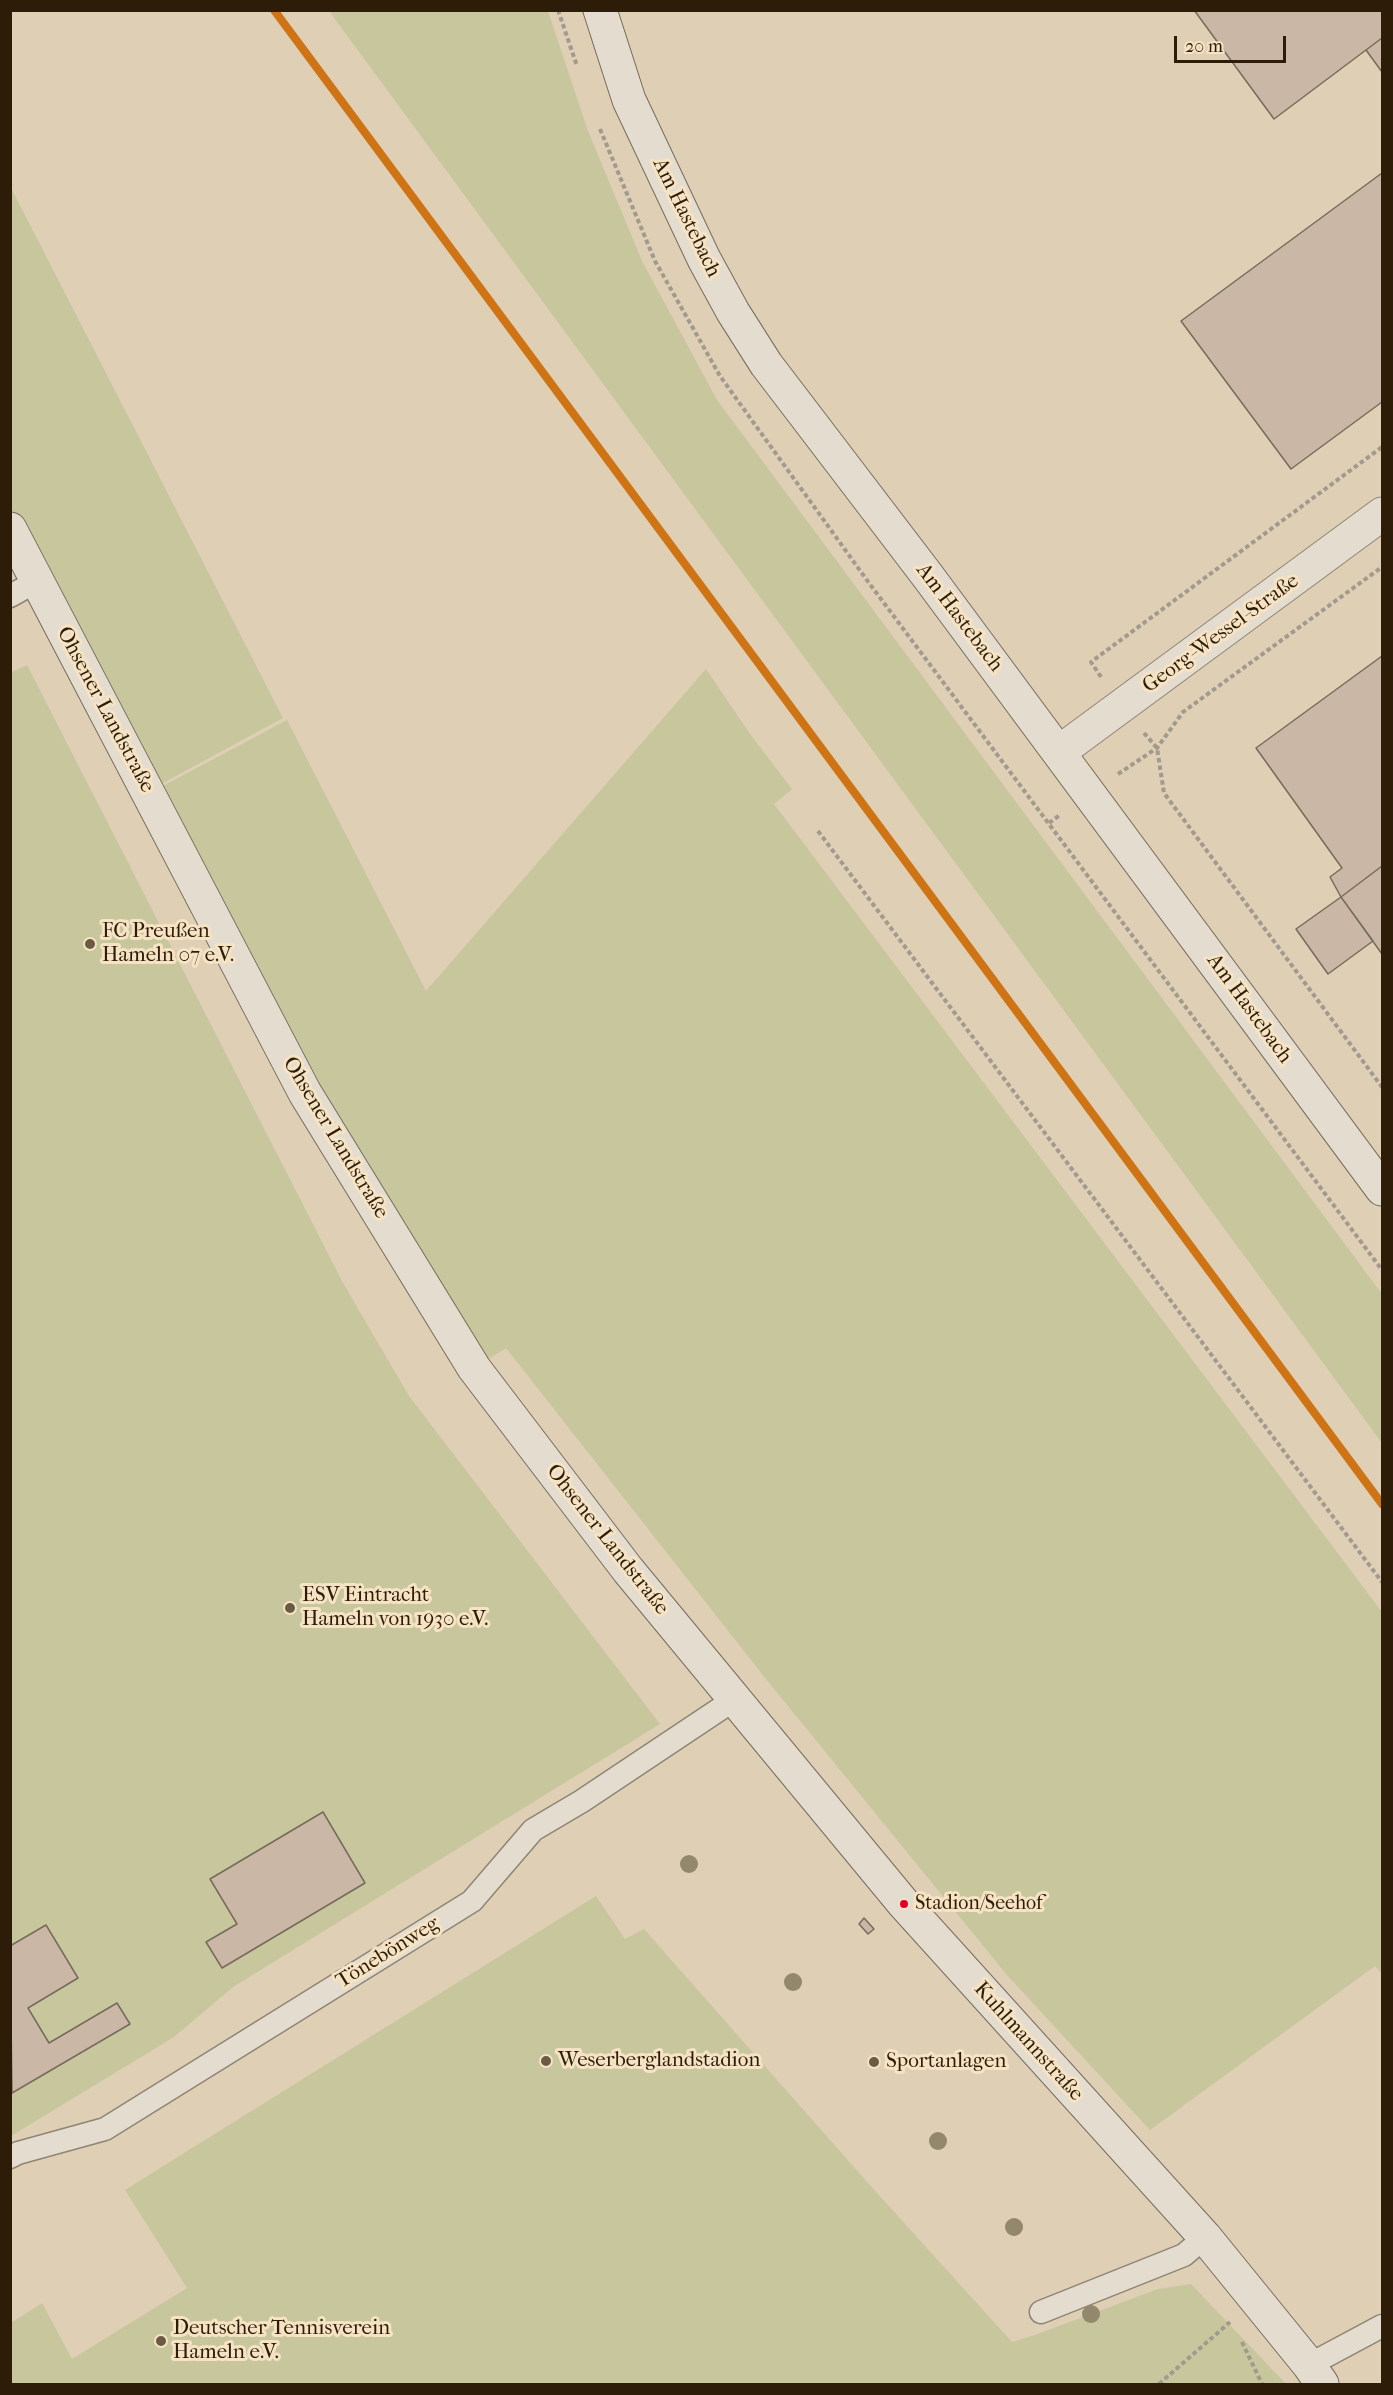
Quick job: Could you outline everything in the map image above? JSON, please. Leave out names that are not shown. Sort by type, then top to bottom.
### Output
[{"type":"main road","name":"Am Hastebach","points":[[600,10],[629,100],[704,259],[733,312],[766,364],[1059,752],[1383,1190]]},
{"type":"main road","name":"Georg-Wessel-Straße","points":[[1059,752],[1383,514]]},
{"type":"main road","name":"Ohsener Landstraße","points":[[10,529],[24,588],[305,1093],[474,1368],[628,1570],[735,1699]]},
{"type":"main road","name":"Kuhlmannstraße","points":[[735,1699],[904,1904],[1205,2237],[1315,2375]]},
{"type":"lane","name":"Tönebönweg","points":[[10,2157],[105,2129],[472,1901],[533,1830],[625,1773],[735,1699]]},
{"type":"lane","points":[[1041,2312],[1184,2255],[1205,2237]]},
{"type":"lane","points":[[1315,2375],[1383,2326]]},
{"type":"path","points":[[1383,447],[1090,662],[1157,748],[1164,793],[1383,1087]]},
{"type":"path","points":[[1157,748],[1183,712],[1383,567]]},
{"type":"path","points":[[869,583],[1383,1270]]},
{"type":"path","points":[[818,831],[1383,1582]]},
{"type":"path","points":[[1159,2385],[1232,2320]]},
{"type":"green space","points":[[329,11],[548,11],[588,131],[642,261],[717,400],[1382,1294],[1382,1443]]},
{"type":"green space","points":[[10,186],[283,718],[150,790],[11,523]]},
{"type":"green space","name":"ESV Eintracht Hameln von 1930 e.V.","points":[[27,665],[343,1283],[409,1396],[660,1724],[233,1987],[174,2037],[11,2136],[10,673]]},
{"type":"green space","points":[[706,669],[750,734],[792,789],[774,804],[1382,1612],[1382,1974],[1375,1966],[1150,2130],[1007,1975],[762,1674],[506,1348],[474,1368],[148,794],[287,720],[426,991]]},
{"type":"green space","name":"Weserberglandstadion","points":[[596,1896],[625,1939],[644,1929],[867,2182],[1012,2342],[1158,2289],[1191,2284],[1286,2384],[11,2384],[11,2323],[42,2303],[72,2359],[187,2288],[125,2190]]},
{"type":"building","points":[[1194,10],[1382,10],[1382,38],[1274,119]]},
{"type":"building","points":[[1382,38],[1382,72],[1366,50]]},
{"type":"building","points":[[1382,173],[1382,402],[1291,469],[1181,321]]},
{"type":"building","points":[[1382,656],[1382,866],[1341,897],[1330,877],[1342,868],[1256,748]]},
{"type":"building","points":[[1382,866],[1382,954],[1341,897]]},
{"type":"building","points":[[1341,897],[1373,941],[1328,974],[1296,929]]},
{"type":"building","points":[[323,1812],[365,1883],[222,1968],[206,1942],[237,1924],[210,1879]]},
{"type":"building","points":[[864,1918],[874,1929],[868,1934],[859,1924]]},
{"type":"building","points":[[46,1925],[78,1978],[28,2008],[49,2043],[117,2003],[130,2024],[12,2093],[10,1946]]},
{"type":"transit line","points":[[274,10],[1382,1504]]},
{"type":"place","name":"FC Preußen Hameln 07 e.V.","points":[[90,944]]},
{"type":"place","name":"ESV Eintracht Hameln von 1930 e.V.","points":[[290,1608]]},
{"type":"place","name":"Stadion/Seehof","points":[[904,1904]]},
{"type":"place","name":"Weserberglandstadion","points":[[546,2061]]},
{"type":"place","name":"Sportanlagen","points":[[874,2062]]},
{"type":"place","name":"Deutscher Tennisverein Hameln e.V.","points":[[161,2341]]}]
